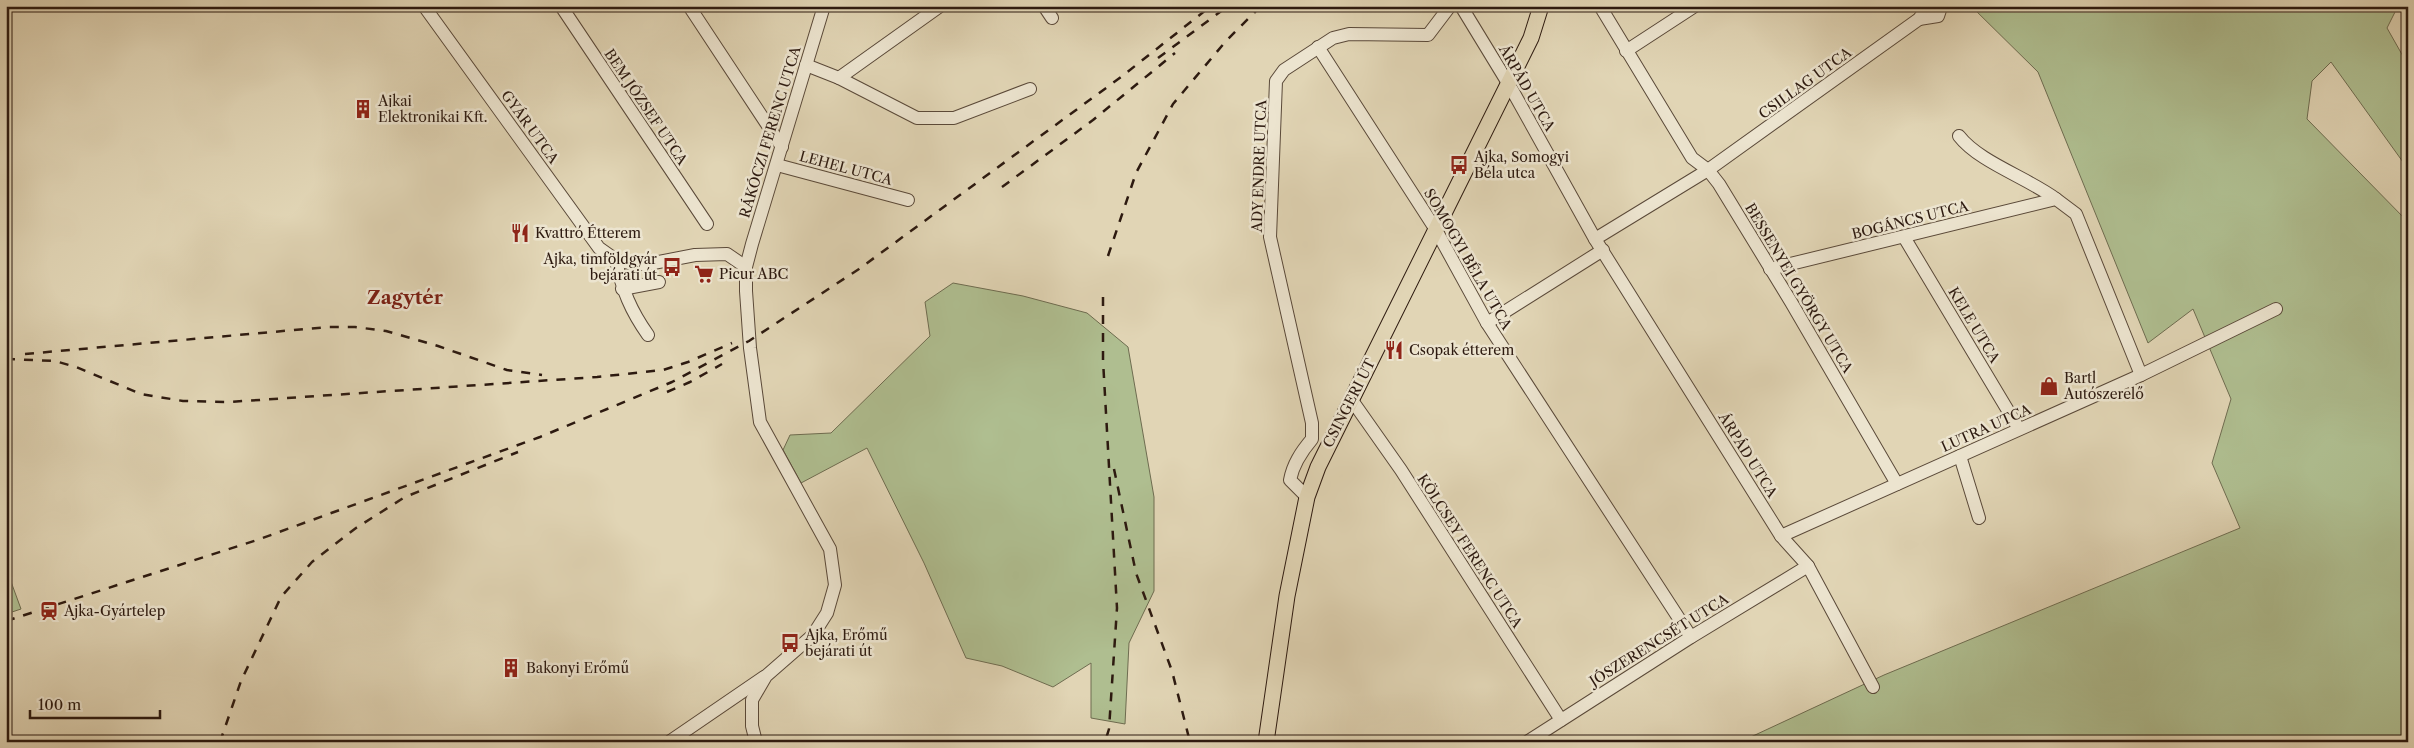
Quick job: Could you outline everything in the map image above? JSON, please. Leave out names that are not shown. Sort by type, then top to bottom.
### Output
[{"type":"main road","name":"CSINGERI ÚT","points":[[1266,742],[1287,596],[1307,497],[1318,467],[1531,38],[1541,6]]},
{"type":"street","name":"GYÁR UTCA","points":[[424,6],[599,248],[616,260]]},
{"type":"street","name":"BEM JÓZSEF UTCA","points":[[561,6],[707,224]]},
{"type":"street","points":[[689,6],[782,147]]},
{"type":"street","points":[[813,6],[823,12]]},
{"type":"street","points":[[839,78],[940,6]]},
{"type":"street","points":[[1044,6],[1052,18]]},
{"type":"street","name":"ADY ENDRE UTCA","points":[[1307,497],[1290,480],[1292,470],[1299,455],[1312,439],[1312,423],[1270,237],[1276,81],[1284,70],[1333,38],[1349,34],[1428,35],[1450,6]]},
{"type":"street","name":"ÁRPÁD UTCA","points":[[1460,6],[1508,83],[1595,239],[1781,536],[1808,566],[1873,687]]},
{"type":"street","name":"BESSENYEI GYÖRGY UTCA","points":[[1600,6],[1692,158],[1708,170],[1770,268],[1897,484]]},
{"type":"street","points":[[1626,51],[1695,6]]},
{"type":"street","name":"CSILLAG UTCA","points":[[1708,170],[1919,19],[1928,6]]},
{"type":"street","name":"CSILLAG UTCA","points":[[1919,19],[1938,16],[1940,10],[1938,6]]},
{"type":"street","name":"RÁKÓCZI FERENC UTCA","points":[[766,676],[813,635],[827,613],[835,585],[830,548],[760,422],[748,336],[746,267],[823,12]]},
{"type":"street","name":"SOMOGYI BÉLA UTCA","points":[[1318,47],[1436,230],[1487,323],[1691,637]]},
{"type":"street","points":[[806,64],[839,78],[917,118],[954,118],[1030,89]]},
{"type":"street","points":[[1959,136],[1968,148],[2038,185],[2076,214],[2141,375]]},
{"type":"street","name":"LEHEL UTCA","points":[[777,165],[908,200]]},
{"type":"street","points":[[1595,239],[1708,170]]},
{"type":"street","name":"BOGÁNCS UTCA","points":[[1770,268],[1904,238],[2056,199]]},
{"type":"street","name":"KELE UTCA","points":[[1904,238],[2019,429]]},
{"type":"street","points":[[648,335],[631,311],[622,289],[616,260],[648,264],[695,255],[727,254],[752,244]]},
{"type":"street","points":[[1487,323],[1603,250]]},
{"type":"street","points":[[727,254],[746,267]]},
{"type":"street","points":[[622,289],[659,282]]},
{"type":"street","name":"LUTRA UTCA","points":[[1897,484],[2141,375],[2276,309]]},
{"type":"street","name":"KÖLCSEY FERENC UTCA","points":[[1351,399],[1401,470],[1561,720]]},
{"type":"street","points":[[1960,456],[1979,518]]},
{"type":"street","points":[[1781,536],[1897,484]]},
{"type":"street","name":"JÓSZERENCSÉT UTCA","points":[[1527,742],[1691,637],[1808,566]]},
{"type":"street","points":[[669,742],[766,676]]},
{"type":"street","points":[[756,742],[752,726],[752,700],[766,676]]},
{"type":"green space","points":[[1971,6],[2398,6],[2387,28],[2408,65],[2408,169],[2331,62],[2312,81],[2307,119],[2408,222],[2408,742],[1740,742],[1884,675],[2240,528],[2212,463],[2231,399],[2193,309],[2148,343],[2038,72]]},
{"type":"green space","points":[[953,283],[1023,296],[1087,313],[1128,347],[1154,497],[1154,591],[1129,643],[1125,724],[1091,718],[1091,663],[1053,687],[1002,666],[966,658],[924,563],[867,448],[801,483],[783,450],[790,435],[831,433],[930,336],[925,302]]},
{"type":"green space","points":[[6,568],[21,609],[6,614]]},
{"type":"railway","points":[[6,621],[260,539],[540,437],[672,382],[749,341],[859,269],[1121,77],[1211,6]]},
{"type":"railway","points":[[1158,58],[1228,6]]},
{"type":"railway","points":[[1108,256],[1136,173],[1173,104],[1226,41],[1261,6]]},
{"type":"railway","points":[[1002,187],[1093,120],[1175,53]]},
{"type":"railway","points":[[1103,297],[1103,360],[1117,608],[1109,729],[1105,742]]},
{"type":"railway","points":[[25,354],[328,327],[355,327],[386,331],[438,346],[507,370],[542,375]]},
{"type":"railway","points":[[6,359],[55,361],[76,367],[141,394],[183,401],[229,402],[597,377],[663,370],[688,362],[732,343]]},
{"type":"railway","points":[[667,392],[690,382],[722,364]]},
{"type":"railway","points":[[220,742],[241,681],[281,597],[312,562],[356,528],[405,497],[518,452]]},
{"type":"railway","points":[[1114,469],[1136,573],[1172,671],[1190,742]]},
{"type":"place","name":"Ajkai Elektronikai Kft.","points":[[363,109]]},
{"type":"place","name":"Ajka, Somogyi Béla utca","points":[[1459,165]]},
{"type":"place","name":"Kvattró Étterem","points":[[520,233]]},
{"type":"place","name":"Ajka, timföldgyár bejárati út","points":[[672,267]]},
{"type":"place","name":"Picur ABC","points":[[704,274]]},
{"type":"place","name":"Csopak étterem","points":[[1394,350]]},
{"type":"place","name":"Bartl Autószerelő","points":[[2049,386]]},
{"type":"place","name":"Ajka-Gyártelep","points":[[49,611]]},
{"type":"place","name":"Ajka, Erőmű bejárati út","points":[[790,643]]},
{"type":"place","name":"Bakonyi Erőmű","points":[[511,668]]},
{"type":"district","name":"Zagytér","points":[[405,297]]}]
